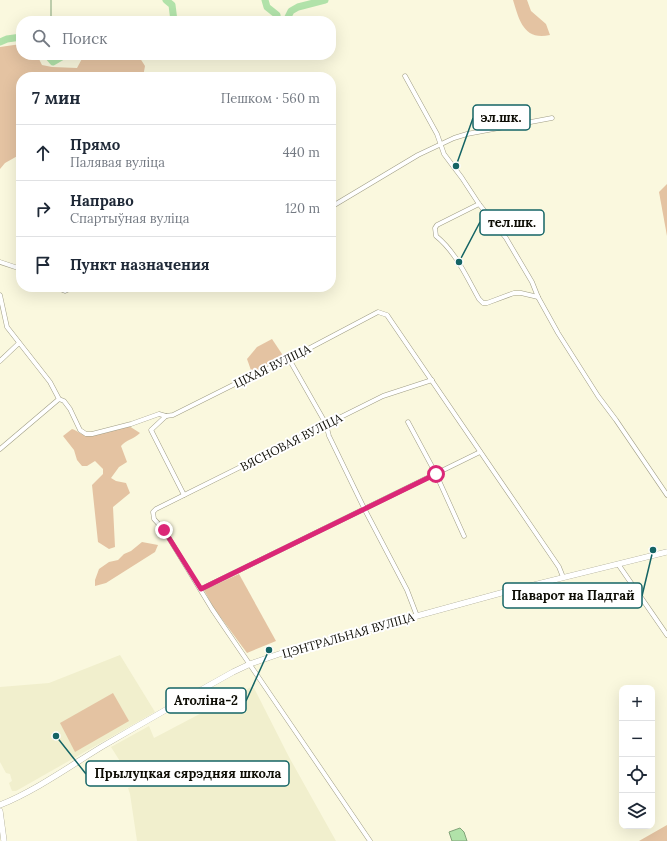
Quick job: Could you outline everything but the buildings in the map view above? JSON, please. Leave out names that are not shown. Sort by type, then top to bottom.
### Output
[{"type":"street","points":[[405,76],[437,134],[444,154],[479,204],[506,238],[532,282],[538,297],[558,333],[582,371],[667,495]]},
{"type":"street","points":[[336,204],[403,164],[460,136],[552,118]]},
{"type":"street","points":[[479,204],[437,225],[435,228],[436,236],[444,242],[460,265],[479,299],[483,303],[487,304],[514,293],[538,297]]},
{"type":"street","points":[[0,262],[16,267]]},
{"type":"street","points":[[0,295],[7,327],[37,364],[50,382],[59,399],[64,401],[70,409],[80,430],[86,434],[92,434],[131,424],[159,414],[166,416]]},
{"type":"street","name":"ЦІХАЯ ВУЛІЦА","points":[[166,416],[173,415],[289,359],[378,312],[387,315],[432,380]]},
{"type":"street","points":[[0,361],[19,343]]},
{"type":"street","points":[[289,359],[326,424],[329,436],[365,510],[407,590],[417,616]]},
{"type":"street","points":[[432,380],[559,567],[563,577]]},
{"type":"street","name":"ВЯСНОВАЯ ВУЛІЦА","points":[[201,589],[164,530],[154,519],[153,512],[156,509],[383,396],[432,380]]},
{"type":"street","points":[[0,449],[59,399]]},
{"type":"street","points":[[166,416],[151,430],[184,495]]},
{"type":"street","points":[[408,422],[436,474],[464,536]]},
{"type":"street","points":[[370,841],[212,609],[201,589],[365,510],[480,452]]},
{"type":"street","name":"ЦЭНТРАЛЬНАЯ ВУЛІЦА","points":[[0,805],[9,802],[104,745],[227,675],[250,664],[289,651],[417,616],[563,577],[667,552]]},
{"type":"street","points":[[618,564],[667,635]]},
{"type":"street","points":[[0,811],[4,841]]},
{"type":"shaded area","points":[[513,0],[527,0],[531,11],[546,24],[550,35],[541,36],[528,32],[520,21]]},
{"type":"shaded area","points":[[16,45],[16,60],[40,60],[42,65],[52,67],[77,68],[81,60],[141,60],[145,66],[144,72],[16,72],[16,157],[5,163],[0,169],[0,47]]},
{"type":"shaded area","points":[[667,184],[667,236],[659,192]]},
{"type":"shaded area","points":[[272,339],[284,357],[252,373],[247,359],[257,347]]},
{"type":"shaded area","points":[[129,426],[140,433],[121,446],[127,462],[119,467],[111,478],[116,481],[126,483],[130,493],[113,507],[115,547],[109,549],[98,542],[92,485],[103,474],[103,469],[95,461],[87,466],[82,466],[77,460],[74,450],[63,436],[72,429],[83,434],[91,435]]},
{"type":"shaded area","points":[[142,542],[158,545],[155,552],[106,583],[95,586],[95,580],[99,569],[109,562],[118,560]]},
{"type":"shaded area","points":[[239,574],[276,641],[247,653],[213,607],[204,590]]},
{"type":"shaded area","points":[[120,655],[155,712],[16,791],[12,791],[9,783],[12,781],[10,774],[6,773],[0,762],[0,687],[49,683]]},
{"type":"shaded area","points":[[251,687],[254,688],[289,757],[336,841],[137,841],[128,788],[135,785],[111,747],[149,726],[154,738]]},
{"type":"shaded area","points":[[113,693],[129,721],[75,752],[60,723]]},
{"type":"shaded area","points":[[667,825],[667,841],[639,841]]},
{"type":"shaded area","points":[[460,828],[464,832],[467,841],[452,841],[449,832]]},
{"type":"waterway","points":[[51,0],[51,16]]},
{"type":"waterway","points":[[166,0],[172,5],[173,16]]},
{"type":"waterway","points":[[265,0],[267,7],[277,16]]},
{"type":"waterway","points":[[288,16],[291,11],[298,7],[325,0]]},
{"type":"waterway","points":[[0,42],[16,38]]},
{"type":"waterway","points":[[51,60],[53,62],[56,60]]},
{"type":"place","name":"эл.шк.","points":[[456,166]]},
{"type":"place","name":"тел.шк.","points":[[459,262]]},
{"type":"place","name":"Паварот на Падгай","points":[[653,550]]},
{"type":"place","name":"Атоліна-2","points":[[269,650]]},
{"type":"place","name":"Прылуцкая сярэдняя школа","points":[[56,736]]},
{"type":"route","points":[[164,530],[201,589],[436,474]]}]
